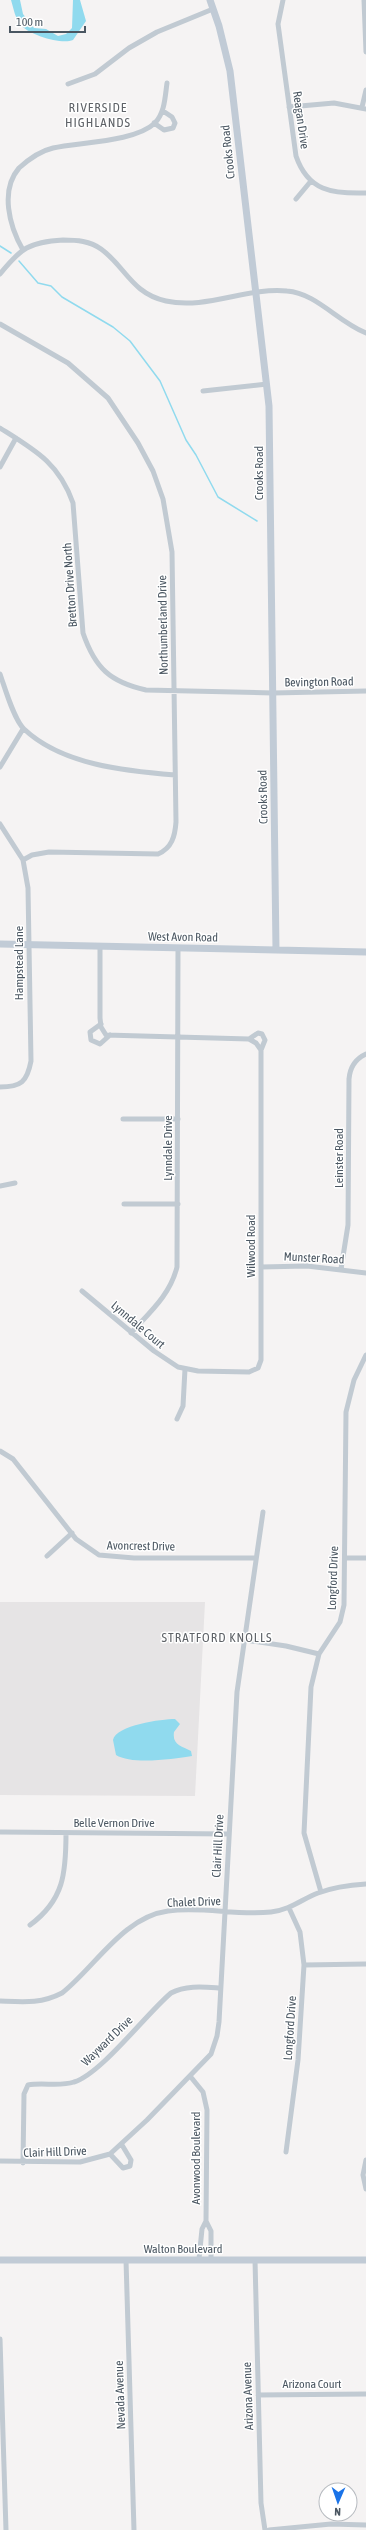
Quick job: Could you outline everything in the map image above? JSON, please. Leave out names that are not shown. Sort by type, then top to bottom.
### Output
[{"type":"street","name":"Crooks Road","points":[[210,0],[230,71],[267,384],[271,457],[276,950]]},
{"type":"street","name":"Reagan Drive","points":[[282,0],[278,24],[296,156],[302,171],[311,181],[327,190],[351,194],[366,192]]},
{"type":"street","points":[[364,0],[366,52]]},
{"type":"street","points":[[68,84],[95,74],[129,48],[157,32],[213,9]]},
{"type":"street","points":[[23,250],[8,225],[5,211],[8,182],[17,169],[27,161],[52,148],[130,135],[154,123],[163,111],[167,83]]},
{"type":"street","points":[[289,107],[334,103],[364,108],[366,90]]},
{"type":"street","points":[[154,123],[167,131],[173,128],[175,123],[172,117],[163,111]]},
{"type":"street","points":[[296,199],[311,181]]},
{"type":"street","points":[[0,274],[23,250],[37,242],[50,240],[81,240],[102,250],[143,291],[165,301],[186,303],[256,293],[287,291],[300,293],[311,298],[345,324],[366,333]]},
{"type":"street","name":"Northumberland Drive","points":[[0,324],[68,363],[108,398],[132,433],[153,471],[164,499],[169,524],[175,690],[176,828],[172,842],[166,850],[158,854],[143,855],[49,852],[32,855],[22,860]]},
{"type":"street","points":[[203,391],[267,384]]},
{"type":"street","name":"Bretton Drive North","points":[[0,428],[16,438],[54,467],[63,478],[73,503],[83,633],[90,654],[105,673],[126,685],[146,690],[273,693]]},
{"type":"street","points":[[0,467],[16,438]]},
{"type":"street","points":[[0,674],[14,712],[23,729],[52,747],[81,760],[112,768],[175,774]]},
{"type":"street","name":"Bevington Road","points":[[273,693],[366,691]]},
{"type":"street","points":[[0,767],[23,729]]},
{"type":"street","name":"Hampstead Lane","points":[[0,824],[22,860],[28,888],[31,1061],[29,1074],[24,1082],[15,1087],[0,1087]]},
{"type":"street","name":"West Avon Road","points":[[0,944],[366,952]]},
{"type":"street","points":[[100,946],[100,1024],[103,1032],[110,1035]]},
{"type":"street","name":"Lynndale Drive","points":[[132,1333],[171,1286],[177,1267],[178,948]]},
{"type":"street","name":"Wilwood Road","points":[[100,1024],[90,1032],[91,1040],[100,1044],[110,1035],[249,1039],[255,1034],[262,1034],[265,1040],[261,1050],[261,1360],[258,1368],[249,1372],[185,1369]]},
{"type":"street","points":[[249,1039],[256,1043],[261,1050]]},
{"type":"street","name":"Leinster Road","points":[[341,1269],[348,1226],[349,1079],[352,1066],[359,1058],[366,1054]]},
{"type":"street","points":[[123,1119],[178,1119]]},
{"type":"street","points":[[0,1186],[14,1183]]},
{"type":"street","points":[[124,1204],[178,1204]]},
{"type":"street","name":"Munster Road","points":[[261,1267],[307,1266],[366,1273]]},
{"type":"street","name":"Lynndale Court","points":[[82,1291],[163,1358],[185,1369]]},
{"type":"street","name":"Longford Drive","points":[[321,1892],[304,1833],[311,1687],[319,1654],[342,1616],[345,1558],[346,1412],[354,1380],[366,1355]]},
{"type":"street","points":[[177,1419],[183,1406],[185,1369]]},
{"type":"street","name":"Avoncrest Drive","points":[[0,1451],[13,1459],[72,1534],[89,1549],[99,1555],[113,1557],[256,1558]]},
{"type":"street","name":"Clair Hill Drive","points":[[0,2161],[23,2163],[80,2162],[110,2154],[122,2145],[190,2076],[214,2048],[217,2036],[237,1692],[263,1512]]},
{"type":"street","points":[[47,1556],[72,1534]]},
{"type":"street","points":[[345,1558],[366,1558]]},
{"type":"street","points":[[245,1640],[286,1646],[319,1654]]},
{"type":"street","name":"Belle Vernon Drive","points":[[0,1832],[229,1834]]},
{"type":"street","points":[[30,1925],[41,1917],[60,1889],[65,1872],[66,1833]]},
{"type":"street","name":"Chalet Drive","points":[[0,2001],[32,2002],[52,1998],[62,1993],[135,1924],[156,1914],[168,1911],[270,1912],[289,1908],[321,1892],[366,1884]]},
{"type":"street","name":"Longford Drive","points":[[286,2152],[298,2060],[304,1964],[300,1932],[289,1908]]},
{"type":"street","points":[[304,1964],[366,1964]]},
{"type":"street","name":"Wayward Drive","points":[[23,2163],[24,2094],[28,2085],[60,2084],[80,2080],[95,2069],[171,1993],[178,1989],[194,1987],[220,1988]]},
{"type":"street","name":"Avonwood Boulevard","points":[[190,2076],[203,2092],[208,2110],[206,2221],[202,2229],[199,2259]]},
{"type":"street","points":[[110,2154],[119,2166],[123,2168],[130,2166],[131,2160],[122,2145]]},
{"type":"street","points":[[366,2160],[363,2175],[366,2189]]},
{"type":"street","name":"Avonwood Boulevard","points":[[206,2221],[211,2231],[211,2259]]},
{"type":"street","name":"Walton Boulevard","points":[[0,2260],[366,2260]]},
{"type":"street","name":"Nevada Avenue","points":[[126,2260],[134,2530]]},
{"type":"street","name":"Arizona Avenue","points":[[255,2260],[261,2503],[265,2530]]},
{"type":"street","points":[[0,2339],[6,2530]]},
{"type":"street","name":"Arizona Court","points":[[258,2395],[366,2394]]},
{"type":"street","points":[[269,2530],[331,2524],[366,2525]]},
{"type":"shaded area","points":[[0,1602],[205,1602],[195,1796],[0,1795]]},
{"type":"water","points":[[11,0],[20,0],[23,14],[34,28],[46,29],[58,36],[66,34],[72,28],[73,0],[80,0],[86,21],[73,40],[62,41],[46,38],[32,33],[22,26],[16,17]]},
{"type":"water","points":[[175,1719],[180,1724],[174,1732],[175,1740],[178,1744],[191,1751],[192,1756],[142,1761],[123,1758],[116,1755],[113,1740],[122,1730],[140,1724]]},
{"type":"waterway","points":[[0,246],[11,253]]},
{"type":"waterway","points":[[19,261],[38,283],[51,286],[62,297],[113,327],[130,341],[160,381],[186,440],[196,455],[218,497],[257,521]]},
{"type":"district","name":"RIVERSIDE HIGHLANDS","points":[[98,114]]},
{"type":"district","name":"STRATFORD KNOLLS","points":[[217,1637]]}]
